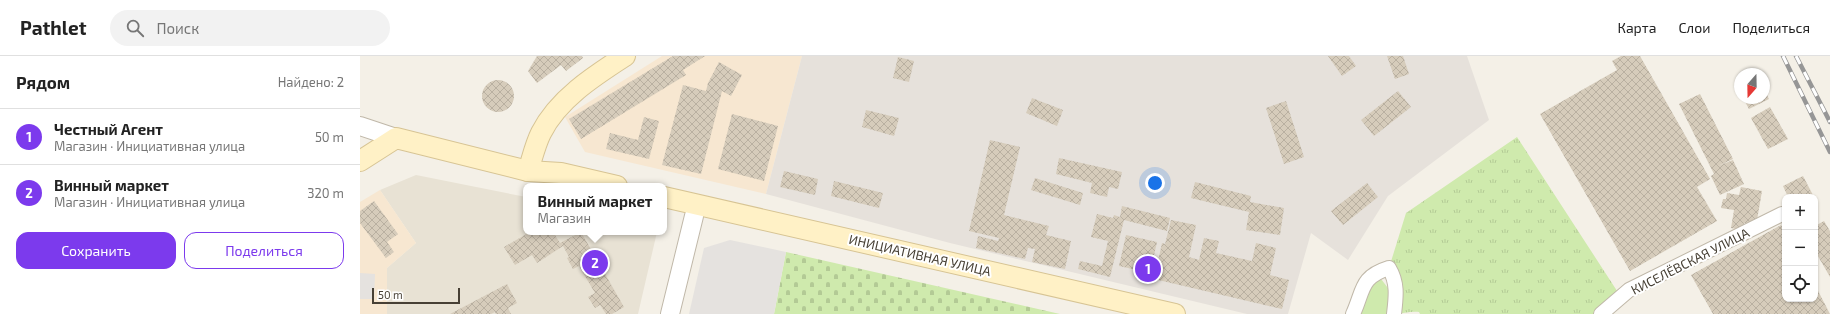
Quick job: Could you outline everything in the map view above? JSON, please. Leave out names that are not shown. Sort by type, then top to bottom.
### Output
[{"type":"main road","points":[[528,171],[540,134],[549,120],[578,89],[625,56]]},
{"type":"main road","points":[[360,161],[396,138],[528,171],[562,173],[604,183]]},
{"type":"main road","points":[[528,171],[552,183]]},
{"type":"main road","name":"ИНИЦИАТИВНАЯ УЛИЦА","points":[[667,198],[1175,314]]},
{"type":"main road","name":"ИНИЦИАТИВНАЯ УЛИЦА","points":[[667,211],[1126,314]]},
{"type":"street","points":[[360,126],[396,138]]},
{"type":"street","name":"КИСЕЛЁВСКАЯ УЛИЦА","points":[[1601,314],[1629,290],[1782,214]]},
{"type":"street","points":[[670,314],[694,216]]},
{"type":"street","points":[[1353,314],[1363,286],[1368,278],[1376,272],[1389,268],[1394,276],[1396,290],[1394,314]]},
{"type":"shaded area","points":[[662,56],[802,56],[766,194],[585,152],[565,117]]},
{"type":"shaded area","points":[[802,56],[1467,56],[1489,120],[1388,196],[1348,260],[1311,233],[1288,314],[1247,314],[950,243],[766,194]]},
{"type":"shaded area","points":[[416,175],[523,196],[523,235],[656,235],[638,314],[387,314],[387,268],[416,243],[380,190]]},
{"type":"shaded area","points":[[380,190],[416,243],[387,268],[387,314],[360,314],[360,202]]},
{"type":"shaded area","points":[[730,240],[786,252],[774,314],[689,314],[704,248]]},
{"type":"shaded area","points":[[360,273],[375,274],[374,299],[360,299]]},
{"type":"green space","points":[[1517,137],[1621,297],[1601,314],[1420,314],[1419,312],[1416,312],[1394,314],[1389,268],[1406,213]]},
{"type":"green space","points":[[786,252],[1060,314],[774,314]]},
{"type":"green space","points":[[1381,279],[1391,292],[1387,314],[1359,314],[1369,285]]},
{"type":"building","points":[[537,56],[582,56],[583,58],[566,71],[561,65],[537,83],[528,71]]},
{"type":"building","points":[[673,56],[705,56],[683,70],[686,75],[581,139],[569,119]]},
{"type":"building","points":[[1328,56],[1349,56],[1356,66],[1342,76]]},
{"type":"building","points":[[1387,56],[1403,56],[1409,74],[1395,79]]},
{"type":"building","points":[[1621,56],[1640,56],[1710,179],[1697,187],[1717,221],[1630,271],[1540,114],[1617,70],[1612,61]]},
{"type":"building","points":[[898,57],[914,61],[909,82],[893,78]]},
{"type":"building","points":[[719,62],[742,75],[731,96],[722,91],[701,174],[662,165],[683,85],[706,91],[708,83]]},
{"type":"building","points":[[495,80],[501,80],[510,84],[514,96],[510,108],[501,112],[495,112],[486,108],[482,99],[482,93],[486,84]]},
{"type":"building","points":[[1398,91],[1411,107],[1374,136],[1361,120]]},
{"type":"building","points":[[1700,94],[1733,159],[1718,166],[1733,160],[1744,184],[1720,195],[1711,176],[1714,174],[1679,104]]},
{"type":"building","points":[[1032,98],[1063,110],[1057,126],[1026,113]]},
{"type":"building","points":[[1286,101],[1304,157],[1284,164],[1266,108]]},
{"type":"building","points":[[1746,104],[1759,104],[1749,109]]},
{"type":"building","points":[[1770,107],[1788,139],[1768,149],[1751,118]]},
{"type":"building","points":[[866,110],[899,118],[894,136],[862,127]]},
{"type":"building","points":[[732,114],[778,126],[764,181],[718,169]]},
{"type":"building","points":[[644,117],[659,121],[649,159],[606,149],[610,133],[638,140]]},
{"type":"building","points":[[990,140],[1020,147],[1004,215],[1049,226],[1046,235],[1071,241],[1065,269],[1032,262],[1035,249],[1028,248],[1025,259],[976,248],[978,236],[998,241],[999,238],[969,231]]},
{"type":"building","points":[[1059,158],[1122,172],[1118,189],[1109,187],[1107,197],[1090,193],[1092,183],[1056,174]]},
{"type":"building","points":[[784,171],[818,179],[815,195],[780,187]]},
{"type":"building","points":[[1803,176],[1812,194],[1787,194],[1783,186]]},
{"type":"building","points":[[1035,178],[1083,193],[1080,205],[1031,190]]},
{"type":"building","points":[[834,181],[883,193],[879,208],[831,196]]},
{"type":"building","points":[[1195,182],[1251,196],[1250,202],[1284,208],[1280,235],[1246,230],[1249,212],[1191,198]]},
{"type":"building","points":[[1367,183],[1378,197],[1343,225],[1331,211]]},
{"type":"building","points":[[1741,187],[1762,191],[1756,226],[1744,223],[1742,230],[1731,228],[1734,210],[1721,208],[1723,199],[1726,199],[1727,193],[1739,195]]},
{"type":"building","points":[[374,201],[398,234],[387,242],[394,252],[386,258],[360,223],[360,211]]},
{"type":"building","points":[[1122,206],[1170,218],[1167,231],[1124,220],[1110,277],[1078,269],[1080,261],[1102,266],[1108,241],[1091,237],[1097,214],[1113,218],[1114,215],[1120,217]]},
{"type":"building","points":[[1171,220],[1196,225],[1189,257],[1199,260],[1204,238],[1219,241],[1216,253],[1252,261],[1256,243],[1276,248],[1270,275],[1289,280],[1282,309],[1154,279],[1162,243],[1165,244]]},
{"type":"building","points":[[1824,221],[1830,231],[1830,277],[1818,256],[1818,224]]},
{"type":"building","points":[[1781,225],[1782,302],[1818,302],[1818,291],[1830,314],[1713,314],[1691,275]]},
{"type":"building","points":[[525,235],[555,235],[560,243],[575,235],[583,235],[624,307],[612,314],[606,314],[600,305],[595,308],[588,297],[595,293],[579,266],[573,269],[563,246],[537,263],[532,255],[515,265],[504,247]]},
{"type":"building","points":[[1126,235],[1157,242],[1150,273],[1119,266]]},
{"type":"building","points":[[507,284],[517,303],[508,308],[511,314],[496,314],[495,312],[491,314],[450,314]]},
{"type":"railway","points":[[1783,56],[1830,152]]},
{"type":"railway","points":[[1796,56],[1830,122]]},
{"type":"place","name":"Винный маркет","points":[[595,263]]},
{"type":"place","name":"Честный Агент","points":[[1148,269]]}]
